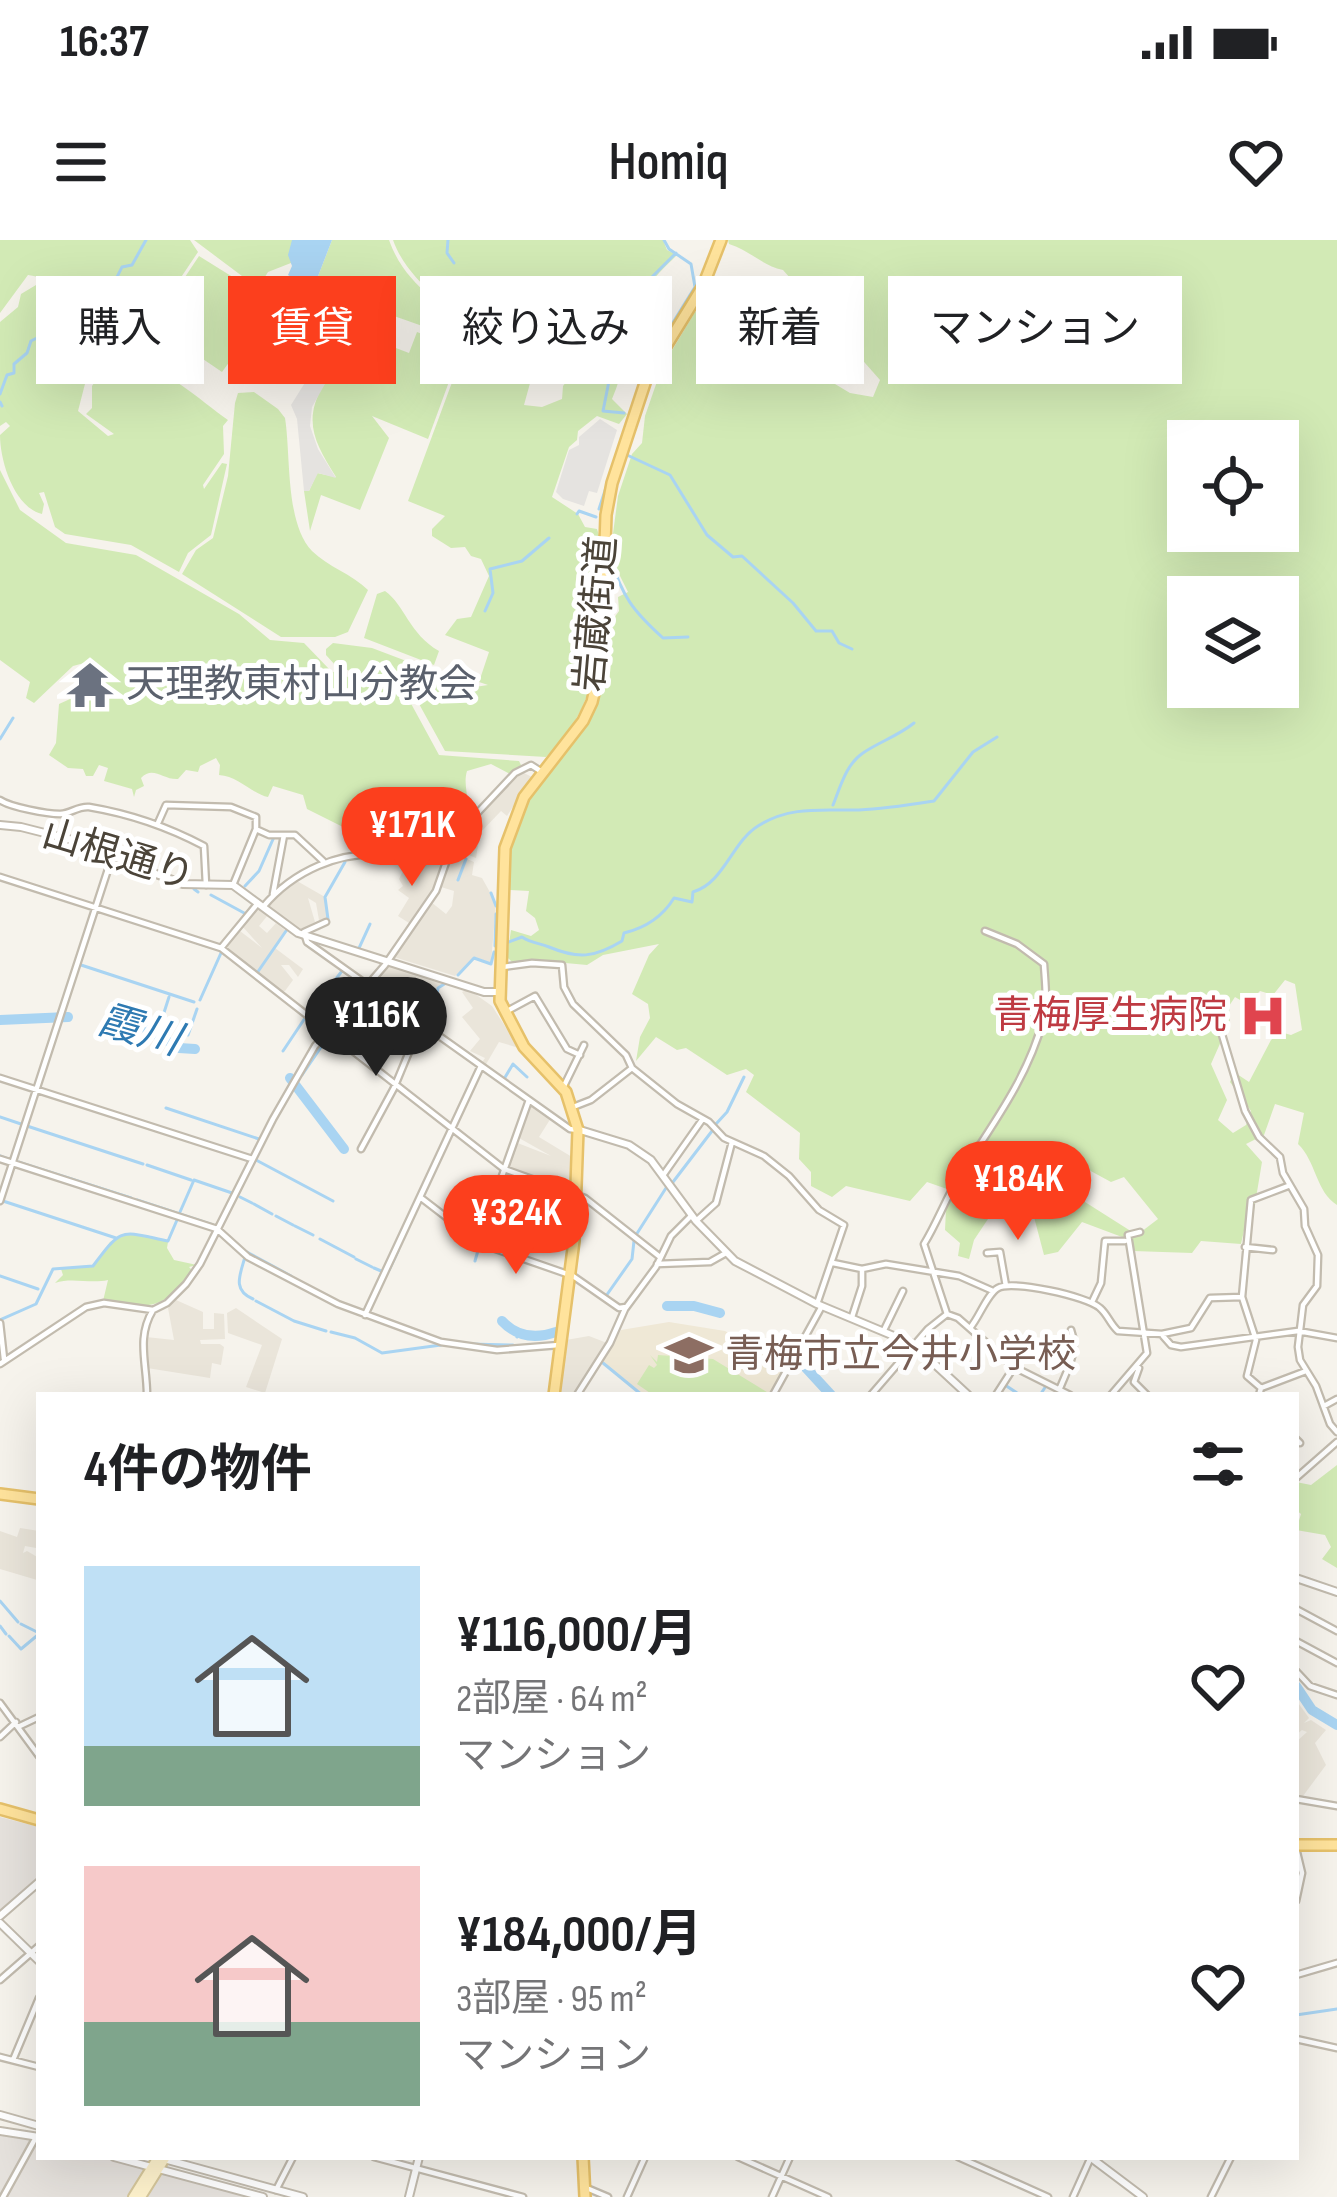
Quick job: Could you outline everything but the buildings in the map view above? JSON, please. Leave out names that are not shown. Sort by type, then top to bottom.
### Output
[{"type":"main road","name":"岩蔵街道","points":[[561,1342],[577,1195],[578,1130],[562,1088],[527,1050],[498,992],[507,834],[524,797],[583,721],[597,687],[606,515],[615,472],[647,377],[703,286],[721,240]]},
{"type":"main road","points":[[554,1392],[561,1342]]},
{"type":"main road","points":[[0,1494],[36,1499]]},
{"type":"main road","points":[[0,1809],[36,1819]]},
{"type":"main road","points":[[1299,1846],[1337,1844]]},
{"type":"main road","points":[[137,2197],[159,2160]]},
{"type":"main road","points":[[583,2160],[584,2192]]},
{"type":"street","points":[[147,1392],[141,1344],[144,1324],[196,1272],[289,1090],[327,1030],[388,960],[438,887],[452,848],[468,823],[515,773],[529,765],[542,772]]},
{"type":"street","points":[[0,800],[7,808],[62,814],[83,806],[158,823],[204,846],[206,885]]},
{"type":"street","points":[[158,823],[166,805],[231,807],[256,817],[256,829],[232,884]]},
{"type":"street","name":"山根通り","points":[[2,824],[96,846],[181,883],[232,884],[303,935],[484,992],[498,992]]},
{"type":"street","points":[[256,829],[303,840],[322,861]]},
{"type":"street","points":[[273,894],[284,832]]},
{"type":"street","points":[[221,949],[284,884],[302,878],[322,861],[386,855],[419,862],[452,848]]},
{"type":"street","points":[[0,1201],[113,854]]},
{"type":"street","points":[[0,877],[221,949],[504,1169],[577,1195],[659,1261],[710,1262],[726,1253]]},
{"type":"street","points":[[326,922],[303,935],[367,986],[570,1129],[634,1148],[664,1174],[726,1253],[819,1305],[915,1346],[965,1392]]},
{"type":"street","points":[[985,932],[1017,944],[1044,964],[1043,1022],[1014,1090],[980,1150],[960,1174],[924,1244],[947,1314],[1014,1367],[1066,1392]]},
{"type":"street","points":[[499,968],[562,965],[564,987],[573,1004],[626,1054],[632,1068],[732,1142],[764,1156],[819,1210],[844,1225],[819,1305],[775,1392]]},
{"type":"street","points":[[504,1012],[535,996],[567,1049],[580,1055]]},
{"type":"street","points":[[1211,1005],[1222,1012],[1224,1044],[1245,1111],[1263,1142],[1280,1156],[1318,1255],[1317,1286],[1303,1305],[1298,1331],[1300,1360],[1337,1432]]},
{"type":"street","points":[[361,1149],[396,1084],[421,1023]]},
{"type":"street","points":[[562,1088],[584,1046]]},
{"type":"street","points":[[365,1315],[481,1066]]},
{"type":"street","points":[[573,1107],[591,1100],[632,1068]]},
{"type":"street","points":[[0,1078],[253,1160]]},
{"type":"street","points":[[478,1242],[529,1100]]},
{"type":"street","points":[[664,1174],[704,1118]]},
{"type":"street","points":[[579,1392],[673,1232],[716,1203],[732,1142]]},
{"type":"street","points":[[0,1159],[217,1229],[248,1257],[365,1315],[460,1347],[497,1350],[561,1342]]},
{"type":"street","points":[[1288,1186],[1251,1200],[1242,1297],[1256,1340],[1247,1376],[1260,1391],[1306,1371]]},
{"type":"street","points":[[420,1197],[478,1242],[570,1275],[619,1309],[625,1308]]},
{"type":"street","points":[[1114,1392],[1146,1355],[1126,1240],[1140,1232]]},
{"type":"street","points":[[1092,1303],[1101,1282],[1105,1241],[1126,1240]]},
{"type":"street","points":[[1245,1247],[1273,1250]]},
{"type":"street","points":[[987,1253],[1000,1252],[1006,1286]]},
{"type":"street","points":[[833,1262],[862,1269],[886,1264],[959,1276],[994,1291]]},
{"type":"street","points":[[852,1317],[862,1269]]},
{"type":"street","points":[[970,1328],[994,1291],[1006,1286],[1029,1290],[1040,1286],[1092,1303],[1118,1331],[1144,1335],[1190,1328],[1210,1298],[1242,1297]]},
{"type":"street","points":[[884,1331],[903,1292]]},
{"type":"street","points":[[0,1323],[2,1362],[89,1306],[153,1310]]},
{"type":"street","points":[[874,1392],[947,1314]]},
{"type":"street","points":[[1060,1388],[1073,1353],[1071,1330]]},
{"type":"street","points":[[1162,1334],[1181,1347],[1298,1331],[1337,1338]]},
{"type":"street","points":[[1138,1366],[1133,1382],[1145,1392]]},
{"type":"street","points":[[998,1392],[1014,1367]]},
{"type":"street","points":[[1324,1406],[1337,1399]]},
{"type":"street","points":[[1299,1475],[1337,1442]]},
{"type":"street","points":[[1299,1581],[1337,1592]]},
{"type":"street","points":[[1299,1611],[1337,1631]]},
{"type":"street","points":[[1299,1643],[1337,1663]]},
{"type":"street","points":[[1299,1674],[1311,1687],[1337,1695]]},
{"type":"street","points":[[0,1702],[36,1751]]},
{"type":"street","points":[[0,1737],[36,1718]]},
{"type":"street","points":[[1299,1800],[1337,1806]]},
{"type":"street","points":[[1299,1858],[1303,1873],[1299,1888]]},
{"type":"street","points":[[36,1885],[0,1919],[36,1958]]},
{"type":"street","points":[[0,1980],[36,1949]]},
{"type":"street","points":[[1299,1974],[1337,1963]]},
{"type":"street","points":[[13,2060],[36,2005]]},
{"type":"street","points":[[1299,2040],[1337,2048]]},
{"type":"street","points":[[0,2057],[36,2066]]},
{"type":"street","points":[[0,2115],[36,2125]]},
{"type":"street","points":[[0,2131],[36,2137]]},
{"type":"street","points":[[3,2197],[36,2139]]},
{"type":"street","points":[[159,2160],[303,2197]]},
{"type":"street","points":[[159,2160],[263,2197]]},
{"type":"street","points":[[276,2190],[291,2160]]},
{"type":"street","points":[[384,2160],[523,2197]]},
{"type":"street","points":[[409,2197],[418,2160]]},
{"type":"street","points":[[627,2197],[644,2160]]},
{"type":"street","points":[[745,2160],[828,2197]]},
{"type":"street","points":[[772,2197],[789,2160]]},
{"type":"street","points":[[965,2160],[1048,2197]]},
{"type":"street","points":[[1072,2197],[1089,2160]]},
{"type":"street","points":[[1094,2160],[1143,2197]]},
{"type":"street","points":[[1211,2197],[1230,2160]]},
{"type":"street","points":[[222,2186],[225,2176]]},
{"type":"street","points":[[584,2192],[608,2197]]},
{"type":"shaded area","points":[[304,384],[325,384],[312,407],[310,426],[336,478],[318,473],[309,491],[304,491],[297,419],[291,405]]},
{"type":"shaded area","points":[[600,419],[617,430],[597,493],[589,491],[584,506],[556,492],[569,450]]},
{"type":"shaded area","points":[[522,772],[532,777],[507,816],[501,811],[480,833],[476,858],[466,854],[468,848],[459,843],[470,824]]},
{"type":"shaded area","points":[[446,853],[436,885],[409,923],[398,916],[409,898],[398,890],[407,863]]},
{"type":"shaded area","points":[[453,853],[474,862],[472,875],[482,878],[496,903],[491,963],[475,957],[455,976],[394,957],[431,902],[446,914],[452,906],[454,891],[441,887]]},
{"type":"shaded area","points":[[297,881],[325,897],[328,919],[319,920],[316,903],[308,898],[315,922],[300,930],[267,906],[285,885]]},
{"type":"shaded area","points":[[258,907],[268,915],[259,926],[267,933],[276,923],[286,931],[275,948],[303,969],[298,977],[289,965],[281,965],[293,980],[285,991],[225,949],[240,931],[262,948],[242,926]]},
{"type":"shaded area","points":[[390,964],[448,981],[437,988],[432,1004],[414,991],[402,1008],[372,987]]},
{"type":"shaded area","points":[[468,989],[492,1006],[519,1048],[499,1042],[485,1066],[481,1064],[485,1058],[470,1051],[480,1039],[462,1017],[473,1008],[462,992]]},
{"type":"shaded area","points":[[530,1103],[551,1118],[539,1137],[572,1157],[571,1192],[507,1167],[515,1142],[551,1156],[519,1138]]},
{"type":"shaded area","points":[[176,1300],[203,1312],[203,1329],[214,1329],[214,1313],[224,1314],[225,1339],[200,1340],[224,1347],[221,1365],[212,1363],[210,1378],[147,1368],[146,1337],[174,1340],[168,1308]]},
{"type":"shaded area","points":[[236,1308],[282,1339],[265,1392],[246,1387],[262,1345],[228,1333],[227,1313]]},
{"type":"shaded area","name":"青梅市立今井小学校","points":[[669,1322],[725,1331],[786,1364],[772,1392],[638,1392],[603,1362],[621,1330]]},
{"type":"shaded area","points":[[589,1336],[607,1343],[576,1392],[559,1392],[566,1340]]},
{"type":"shaded area","points":[[20,1528],[36,1531],[36,1548],[25,1546],[23,1553],[36,1556],[36,1580],[0,1569],[0,1531],[17,1537]]},
{"type":"shaded area","points":[[1299,1704],[1309,1718],[1304,1723],[1311,1720],[1326,1730],[1315,1743],[1326,1765],[1299,1797],[1299,1739],[1307,1732],[1299,1732]]},
{"type":"shaded area","points":[[0,1817],[36,1826],[36,1879],[0,1910]]},
{"type":"shaded area","points":[[0,2135],[36,2141],[36,2160],[115,2160],[257,2197],[0,2197]]},
{"type":"green space","points":[[0,240],[190,240],[198,252],[182,276],[28,275],[0,313]]},
{"type":"green space","points":[[194,240],[299,240],[296,261],[266,276],[242,276]]},
{"type":"green space","points":[[332,240],[389,240],[420,287],[420,325],[396,317],[396,276],[318,276]]},
{"type":"green space","points":[[393,240],[663,240],[667,250],[677,255],[657,276],[420,276],[420,281]]},
{"type":"green space","points":[[728,240],[1337,240],[1337,1205],[1298,1144],[1304,1113],[1275,1104],[1264,1135],[1246,1144],[1262,1162],[1252,1222],[1245,1226],[1241,1244],[1201,1241],[1192,1253],[1133,1251],[1130,1240],[1082,1222],[1058,1252],[1044,1255],[1034,1217],[996,1207],[974,1240],[969,1259],[958,1256],[960,1243],[945,1230],[947,1189],[927,1182],[910,1201],[846,1186],[832,1197],[811,1186],[811,1172],[799,1159],[800,1133],[746,1092],[754,1075],[746,1069],[727,1075],[686,1048],[677,1050],[656,1037],[636,1061],[640,1037],[650,1018],[648,1004],[632,994],[659,944],[603,955],[587,965],[512,962],[507,957],[511,930],[531,936],[539,930],[526,911],[529,891],[508,886],[516,827],[530,794],[576,738],[597,702],[609,631],[619,611],[618,597],[628,592],[610,556],[618,496],[632,454],[642,443],[656,384],[672,384],[672,350],[695,312],[696,384],[835,384],[850,393],[873,397],[880,380],[864,362],[864,276],[788,276]],"holes":[[[1285,980],[1295,984],[1302,1030],[1291,1035],[1280,1032],[1271,1040],[1249,1082],[1234,1072],[1230,1082],[1251,1111],[1246,1125],[1233,1133],[1218,1120],[1227,1100],[1211,1064],[1230,1021],[1229,1006],[1235,997],[1247,1004],[1260,991],[1273,995]],[[1087,1169],[1111,1182],[1124,1177],[1158,1219],[1137,1235],[1085,1202],[1074,1186]]]},
{"type":"green space","points":[[199,256],[231,276],[228,364],[222,372],[204,360],[204,276],[186,276]]},
{"type":"green space","points":[[36,285],[36,384],[85,384],[78,411],[108,436],[114,434],[86,414],[92,408],[93,384],[179,384],[228,420],[223,426],[224,454],[203,485],[204,489],[222,463],[227,464],[211,535],[188,553],[179,572],[131,545],[65,534],[55,527],[44,492],[39,493],[42,514],[16,493],[1,446],[0,435],[10,426],[6,422],[0,426],[0,322],[18,307],[21,294]]},
{"type":"green space","points":[[417,332],[420,384],[448,384],[428,439],[372,416],[389,438],[360,510],[321,495],[310,531],[304,491],[309,491],[317,473],[336,477],[314,432],[317,397],[324,384],[396,384],[396,348],[409,353]]},
{"type":"green space","points":[[451,384],[530,384],[524,405],[542,407],[562,399],[563,386],[617,384],[612,399],[627,414],[619,424],[597,416],[578,431],[552,497],[578,514],[585,527],[597,529],[602,545],[600,632],[591,685],[566,734],[546,757],[445,751],[413,693],[336,666],[326,649],[333,643],[372,648],[475,687],[488,685],[479,682],[489,652],[445,635],[457,619],[471,617],[489,576],[481,559],[465,547],[451,548],[432,536],[432,529],[445,516],[408,501]]},
{"type":"green space","points":[[254,392],[285,418],[293,506],[303,539],[318,557],[368,590],[348,632],[335,637],[281,637],[182,574],[196,550],[213,538],[228,476],[235,403],[238,393]]},
{"type":"green space","points":[[0,470],[20,510],[66,543],[136,555],[239,614],[270,640],[304,643],[331,671],[408,698],[439,755],[519,761],[521,765],[510,774],[491,764],[467,771],[467,809],[461,826],[442,850],[415,860],[367,854],[380,840],[381,829],[364,819],[341,826],[307,809],[303,795],[273,786],[268,797],[263,796],[219,775],[216,758],[198,772],[186,770],[178,779],[145,774],[141,778],[144,786],[134,797],[132,789],[104,781],[108,768],[99,765],[93,776],[86,776],[83,769],[68,768],[49,755],[56,743],[59,704],[101,685],[88,662],[73,666],[34,703],[26,698],[30,682],[0,660]]},
{"type":"green space","points":[[385,591],[439,651],[434,665],[364,638],[377,594]]},
{"type":"green space","points":[[131,1233],[168,1242],[174,1260],[197,1265],[189,1267],[193,1271],[163,1301],[144,1305],[103,1301],[108,1280],[55,1283],[63,1275],[61,1269],[94,1266],[110,1242]]},
{"type":"green space","points":[[650,1355],[657,1362],[658,1355],[713,1359],[767,1392],[649,1392],[637,1384],[649,1365],[657,1365]]},
{"type":"green space","points":[[1337,1465],[1337,1568],[1322,1559],[1331,1547],[1325,1535],[1299,1531],[1299,1483],[1311,1485]]},
{"type":"water","points":[[292,240],[332,240],[318,276],[288,275],[292,266],[288,255]]},
{"type":"waterway","points":[[0,394],[31,341],[51,331],[62,333],[88,311],[110,289],[122,267],[132,265],[146,240]]},
{"type":"waterway","points":[[448,240],[447,253],[454,263]]},
{"type":"waterway","points":[[664,240],[691,264],[695,287],[672,324]]},
{"type":"waterway","points":[[653,276],[676,253]]},
{"type":"waterway","points":[[608,384],[603,411],[624,413]]},
{"type":"waterway","points":[[0,402],[2,406]]},
{"type":"waterway","points":[[599,509],[629,417]]},
{"type":"waterway","points":[[627,455],[670,475],[707,535],[733,557],[742,556],[816,631],[832,631],[839,643],[852,649]]},
{"type":"waterway","points":[[577,514],[596,517]]},
{"type":"waterway","points":[[485,611],[493,593],[490,569],[522,561],[549,538]]},
{"type":"waterway","points":[[610,558],[624,593],[643,619],[663,638],[688,637]]},
{"type":"waterway","points":[[0,739],[13,718]]},
{"type":"waterway","points":[[833,805],[852,763],[914,723]]},
{"type":"waterway","points":[[506,943],[522,937],[569,954],[603,951],[622,941],[624,933],[653,920],[674,898],[692,902],[693,892],[713,880],[749,833],[770,819],[795,812],[934,801],[973,752],[997,737]]},
{"type":"waterway","points":[[245,886],[259,871],[274,837]]},
{"type":"waterway","points":[[458,880],[466,859]]},
{"type":"waterway","points":[[328,919],[325,897],[345,862]]},
{"type":"waterway","points":[[194,889],[198,892]]},
{"type":"waterway","points":[[491,893],[496,906]]},
{"type":"waterway","points":[[211,895],[246,914]]},
{"type":"waterway","points":[[495,946],[496,914]]},
{"type":"waterway","points":[[359,948],[370,924]]},
{"type":"waterway","points":[[257,973],[286,931]]},
{"type":"waterway","points":[[197,943],[217,949]]},
{"type":"waterway","points":[[458,975],[474,958],[491,964],[494,952]]},
{"type":"waterway","points":[[200,1000],[221,953]]},
{"type":"waterway","points":[[81,965],[194,1002]]},
{"type":"waterway","points":[[309,1014],[342,971]]},
{"type":"waterway","points":[[421,1019],[436,1001],[438,988],[446,983]]},
{"type":"waterway","points":[[160,1025],[169,997]]},
{"type":"waterway","points":[[188,1035],[197,1009]]},
{"type":"waterway","name":"霞川","points":[[0,1020],[68,1017]]},
{"type":"waterway","points":[[283,1051],[305,1018]]},
{"type":"waterway","points":[[409,1046],[418,1025]]},
{"type":"waterway","name":"霞川","points":[[143,1027],[179,1048],[195,1049]]},
{"type":"waterway","points":[[302,1075],[328,1037]]},
{"type":"waterway","points":[[504,1079],[513,1064],[527,1077]]},
{"type":"waterway","points":[[716,1124],[744,1077]]},
{"type":"waterway","name":"霞川","points":[[290,1078],[344,1149]]},
{"type":"waterway","points":[[379,1111],[392,1086]]},
{"type":"waterway","points":[[166,1108],[259,1139]]},
{"type":"waterway","points":[[0,1117],[21,1124]]},
{"type":"waterway","points":[[27,1126],[143,1164]]},
{"type":"waterway","points":[[673,1182],[712,1131]]},
{"type":"waterway","points":[[0,1156],[8,1159]]},
{"type":"waterway","points":[[256,1160],[333,1201]]},
{"type":"waterway","points":[[18,1162],[131,1198]]},
{"type":"waterway","points":[[147,1165],[191,1180]]},
{"type":"waterway","points":[[180,1212],[194,1180],[232,1193]]},
{"type":"waterway","points":[[636,1235],[666,1188]]},
{"type":"waterway","points":[[240,1197],[252,1203]]},
{"type":"waterway","points":[[137,1200],[213,1225]]},
{"type":"waterway","points":[[3,1201],[116,1238]]},
{"type":"waterway","points":[[254,1204],[272,1214]]},
{"type":"waterway","points":[[276,1216],[293,1225]]},
{"type":"waterway","points":[[0,1320],[36,1304],[53,1269],[93,1266],[124,1235],[168,1241],[177,1220]]},
{"type":"waterway","points":[[295,1226],[313,1235]]},
{"type":"waterway","points":[[320,1239],[354,1257]]},
{"type":"waterway","points":[[606,1296],[632,1259],[634,1241]]},
{"type":"waterway","points":[[475,1261],[479,1247]]},
{"type":"waterway","points":[[245,1251],[291,1276]]},
{"type":"waterway","points":[[389,1270],[398,1251]]},
{"type":"waterway","points":[[245,1257],[240,1287],[253,1299]]},
{"type":"waterway","points":[[356,1259],[372,1267]]},
{"type":"waterway","points":[[374,1268],[381,1271]]},
{"type":"waterway","points":[[0,1276],[38,1289]]},
{"type":"waterway","points":[[256,1301],[326,1331]]},
{"type":"waterway","name":"霞川","points":[[667,1306],[720,1313]]},
{"type":"waterway","name":"霞川","points":[[502,1321],[527,1335],[556,1332]]},
{"type":"waterway","points":[[331,1332],[382,1353],[441,1345]]},
{"type":"waterway","name":"霞川","points":[[517,1337],[519,1333]]},
{"type":"waterway","points":[[469,1344],[513,1345]]},
{"type":"waterway","name":"霞川","points":[[797,1358],[828,1392]]},
{"type":"waterway","points":[[603,1363],[638,1392]]},
{"type":"waterway","points":[[1005,1385],[1016,1392]]},
{"type":"waterway","points":[[1042,1392],[1046,1386]]},
{"type":"waterway","points":[[0,1601],[18,1622]]},
{"type":"waterway","points":[[21,1624],[36,1632]]},
{"type":"waterway","points":[[0,1626],[6,1634]]},
{"type":"waterway","points":[[9,1636],[21,1649],[36,1636]]},
{"type":"waterway","name":"霞川","points":[[1299,1690],[1312,1710],[1337,1725]]},
{"type":"waterway","points":[[1299,2015],[1337,2009]]},
{"type":"place","name":"天理教東村山分教会","points":[[90,685]]},
{"type":"place","name":"青梅厚生病院","points":[[1263,1016]]},
{"type":"place","name":"青梅市立今井小学校","points":[[689,1355]]}]
